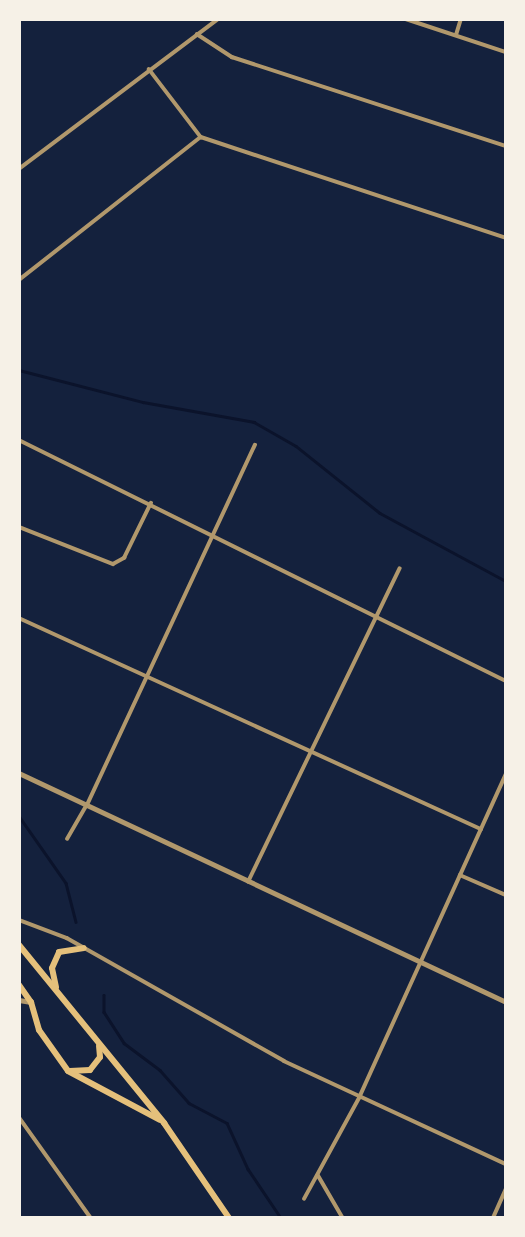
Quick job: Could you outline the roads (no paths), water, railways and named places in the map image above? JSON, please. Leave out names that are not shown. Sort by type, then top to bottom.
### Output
[{"type":"main road","points":[[19,945],[164,1123],[229,1218]]},
{"type":"main road","points":[[58,992],[52,968],[59,953],[84,948]]},
{"type":"main road","points":[[19,985],[31,1002],[39,1030],[68,1071],[164,1123]]},
{"type":"main road","points":[[68,1071],[90,1070],[100,1057],[99,1044]]},
{"type":"street","points":[[19,169],[218,19]]},
{"type":"street","points":[[406,19],[506,52]]},
{"type":"street","points":[[456,35],[461,19]]},
{"type":"street","points":[[197,34],[232,57],[506,146]]},
{"type":"street","points":[[149,69],[201,137],[506,238]]},
{"type":"street","points":[[19,280],[201,137]]},
{"type":"street","points":[[19,440],[214,533],[506,681]]},
{"type":"street","points":[[67,839],[87,805],[255,445]]},
{"type":"street","points":[[19,527],[113,564],[124,558],[150,503]]},
{"type":"street","points":[[248,882],[399,569]]},
{"type":"street","points":[[19,618],[481,829]]},
{"type":"street","points":[[19,773],[506,1002]]},
{"type":"street","points":[[304,1199],[359,1098],[506,774]]},
{"type":"street","points":[[500,787],[506,790]]},
{"type":"street","points":[[460,875],[506,895]]},
{"type":"street","points":[[19,920],[84,948],[284,1061],[506,1164]]},
{"type":"street","points":[[19,1000],[31,1002]]},
{"type":"street","points":[[19,1117],[91,1218]]},
{"type":"street","points":[[318,1175],[344,1218]]},
{"type":"street","points":[[493,1218],[506,1189]]},
{"type":"waterway","points":[[19,370],[143,402],[254,422],[296,446],[380,513],[506,581]]},
{"type":"waterway","points":[[19,816],[66,883],[76,922]]},
{"type":"waterway","points":[[104,995],[104,1012],[124,1043],[160,1070],[189,1103],[227,1123],[248,1169],[281,1218]]}]
